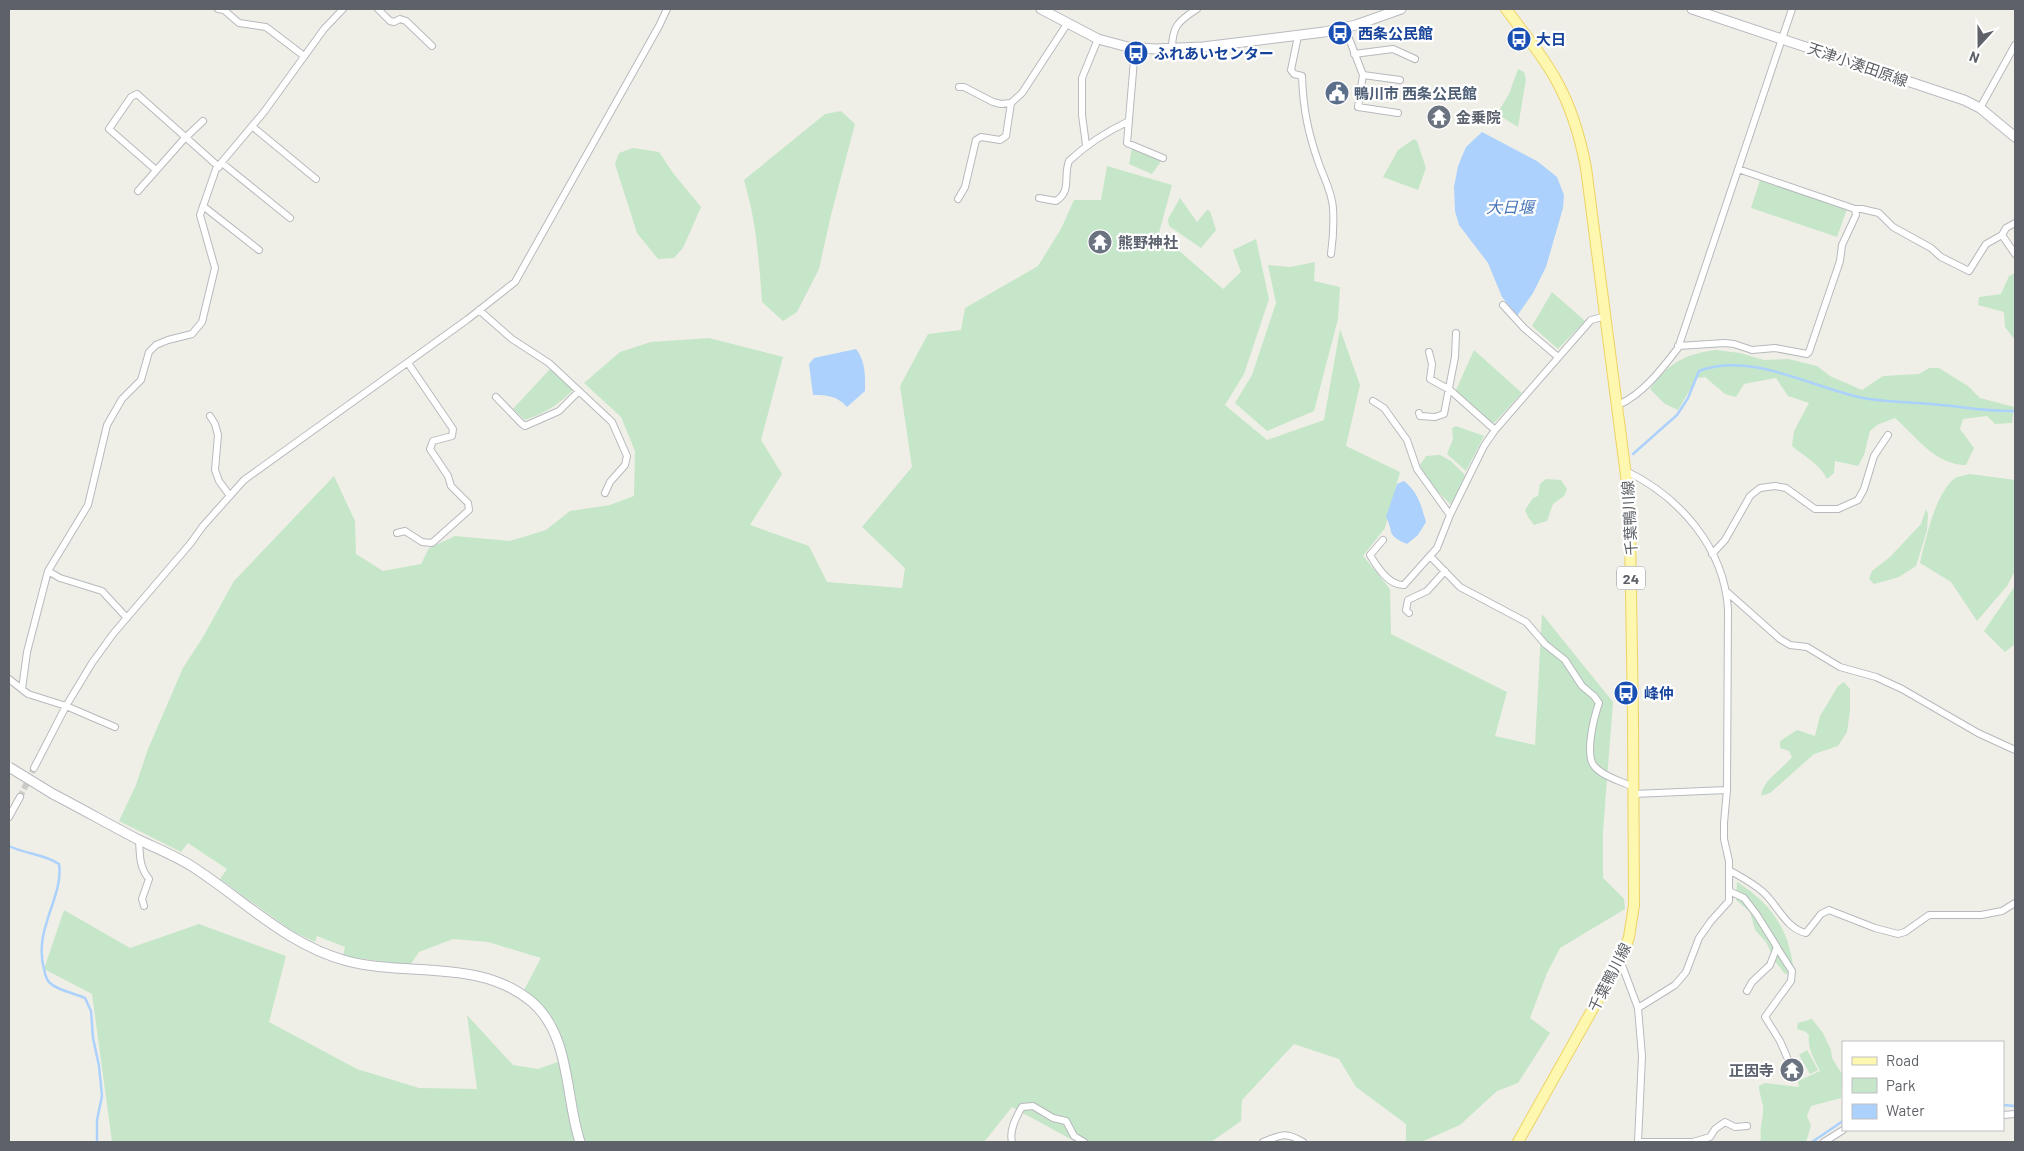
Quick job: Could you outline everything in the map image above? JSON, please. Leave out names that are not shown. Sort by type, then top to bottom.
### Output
[{"type":"main road","points":[[1041,9],[1098,39],[1135,48],[1172,49],[1298,36],[1345,28],[1401,9]]},
{"type":"main road","name":"千葉鴨川線","points":[[1506,9],[1555,77],[1578,132],[1586,168],[1626,471],[1630,530],[1633,790],[1633,918],[1629,937],[1620,960],[1518,1142]]},
{"type":"main road","name":"天津小湊田原線","points":[[1692,9],[1964,100],[1980,108],[2015,137]]},
{"type":"main road","points":[[9,768],[139,840],[167,852],[194,868],[278,929],[320,951],[346,961],[375,966],[480,976],[508,987],[532,1003],[550,1024],[560,1047],[567,1075],[574,1123],[580,1142]]},
{"type":"street","points":[[218,9],[224,10],[240,23],[266,27],[304,56]]},
{"type":"street","points":[[22,689],[27,652],[48,571],[88,505],[107,425],[122,399],[140,380],[149,352],[168,340],[192,334],[202,322],[215,268],[200,215],[220,165],[253,127],[304,56],[343,9]]},
{"type":"street","points":[[378,9],[390,21],[394,22],[400,19],[406,21],[432,46]]},
{"type":"street","points":[[34,768],[66,706],[92,663],[127,618],[244,480],[408,363],[515,282],[667,9]]},
{"type":"street","points":[[1172,49],[1172,34],[1176,26],[1197,9]]},
{"type":"street","points":[[1618,405],[1629,400],[1642,388],[1669,359],[1678,346],[1792,9]]},
{"type":"street","points":[[959,87],[964,87],[993,102],[1001,104],[1011,103],[1022,93],[1067,24]]},
{"type":"street","points":[[1345,28],[1363,75],[1358,108],[1398,113]]},
{"type":"street","points":[[1298,36],[1291,70],[1294,74],[1302,76],[1304,114],[1319,164],[1329,187],[1333,208],[1334,235],[1331,254]]},
{"type":"street","points":[[1086,145],[1082,115],[1082,78],[1098,39]]},
{"type":"street","points":[[1980,108],[2015,45]]},
{"type":"street","points":[[1135,48],[1130,88],[1127,143],[1163,158]]},
{"type":"street","points":[[1354,54],[1393,49],[1415,59]]},
{"type":"street","points":[[1363,75],[1400,80]]},
{"type":"street","points":[[156,170],[109,129],[131,97],[137,94],[220,165],[290,218]]},
{"type":"street","points":[[958,198],[965,187],[976,140],[981,137],[1000,140],[1006,136],[1011,103]]},
{"type":"street","points":[[138,191],[186,137],[203,121]]},
{"type":"street","points":[[1039,198],[1056,201],[1062,197],[1066,190],[1069,161],[1086,145],[1103,133],[1129,121]]},
{"type":"street","points":[[253,127],[316,179]]},
{"type":"street","points":[[1738,169],[1855,210],[1862,209],[1879,213],[1892,227],[1931,248],[1941,257],[1969,271],[1986,244],[2015,223]]},
{"type":"street","points":[[203,206],[259,250]]},
{"type":"street","points":[[1678,346],[1726,343],[1752,350],[1775,348],[1802,354],[1809,352],[1840,261],[1842,245],[1856,215],[1855,210]]},
{"type":"street","points":[[2002,234],[2015,254]]},
{"type":"street","points":[[1503,305],[1524,328],[1558,357]]},
{"type":"street","points":[[479,310],[512,339],[549,363],[612,422],[627,456],[625,465],[610,482],[606,493]]},
{"type":"street","points":[[1383,540],[1370,555],[1391,582],[1398,586],[1404,585],[1437,548],[1450,515],[1484,446],[1495,430],[1591,320],[1606,316]]},
{"type":"street","points":[[1419,414],[1426,417],[1444,414],[1455,357],[1456,333]]},
{"type":"street","points":[[1429,352],[1432,364],[1430,379],[1450,390],[1495,430]]},
{"type":"street","points":[[397,533],[405,531],[422,542],[432,543],[469,510],[468,503],[451,486],[448,476],[430,449],[433,441],[452,436],[453,429],[408,363]]},
{"type":"street","points":[[496,396],[525,426],[559,411],[580,391]]},
{"type":"street","points":[[1373,401],[1384,408],[1407,440],[1423,480],[1450,515]]},
{"type":"street","points":[[210,416],[215,424],[218,435],[215,470],[219,480],[230,496]]},
{"type":"street","points":[[1712,554],[1725,540],[1750,496],[1760,488],[1775,486],[1786,488],[1815,509],[1838,509],[1858,500],[1864,489],[1874,456],[1888,435]]},
{"type":"street","points":[[1626,471],[1647,482],[1678,507],[1695,527],[1710,547],[1726,592],[1727,790],[1724,839],[1730,870],[1729,901],[1699,938],[1686,972],[1675,985],[1638,1008]]},
{"type":"street","points":[[1430,556],[1460,587],[1526,622],[1545,644],[1565,660],[1582,686],[1594,696],[1599,704],[1595,716],[1590,758],[1594,767],[1633,790],[1727,790]]},
{"type":"street","points":[[48,571],[60,578],[102,591],[127,618]]},
{"type":"street","points":[[1409,612],[1406,610],[1408,600],[1427,590],[1445,571]]},
{"type":"street","points":[[1726,592],[1780,639],[1790,645],[1807,647],[1840,667],[1876,677],[1902,689],[1978,733],[2015,750]]},
{"type":"street","points":[[9,679],[28,694],[66,706],[115,727]]},
{"type":"street","points":[[9,818],[20,797]]},
{"type":"street","points":[[139,840],[140,861],[144,873],[149,879],[142,899],[144,906]]},
{"type":"street","points":[[1730,870],[1765,894],[1795,929],[1806,932],[1821,914],[1829,910],[1875,928],[1898,934],[1905,932],[1929,915],[1981,915],[2002,911],[2015,903]]},
{"type":"street","points":[[1729,891],[1744,898],[1757,915],[1792,971],[1790,981],[1765,1017],[1780,1041],[1787,1057]]},
{"type":"street","points":[[1747,991],[1752,982],[1770,965],[1776,946]]},
{"type":"street","points":[[1620,960],[1638,1008],[1642,1056],[1638,1142],[1693,1142],[1710,1137],[1715,1129],[1725,1122],[1735,1127],[1747,1126]]},
{"type":"street","points":[[1012,1142],[1013,1127],[1017,1115],[1022,1108],[1033,1106],[1053,1118],[1066,1121],[1074,1136],[1084,1142]]},
{"type":"street","points":[[1824,1142],[1842,1131]]},
{"type":"street","points":[[1263,1142],[1283,1134],[1291,1135],[1303,1142]]},
{"type":"green space","points":[[1518,69],[1524,72],[1526,79],[1518,127],[1497,114],[1509,94]]},
{"type":"green space","points":[[841,111],[855,124],[819,269],[797,312],[783,321],[762,302],[754,225],[744,180],[825,114]]},
{"type":"green space","points":[[1414,139],[1417,141],[1426,168],[1418,190],[1383,177],[1398,150]]},
{"type":"green space","points":[[633,148],[659,152],[673,173],[701,207],[683,248],[674,258],[658,259],[637,233],[615,164],[619,153]]},
{"type":"green space","points":[[1132,148],[1162,160],[1152,174],[1129,164]]},
{"type":"green space","points":[[1107,166],[1172,185],[1159,233],[1223,289],[1241,272],[1233,250],[1256,239],[1269,299],[1244,374],[1225,405],[1267,440],[1324,420],[1340,329],[1360,385],[1346,446],[1400,472],[1385,528],[1363,556],[1390,589],[1391,634],[1507,692],[1495,736],[1535,745],[1542,614],[1613,702],[1603,831],[1603,878],[1624,899],[1625,909],[1560,948],[1547,973],[1530,1018],[1550,1033],[1518,1083],[1497,1091],[1460,1125],[1421,1142],[1406,1142],[1406,1124],[1356,1087],[1339,1059],[1294,1044],[1242,1100],[1241,1121],[1211,1142],[1076,1142],[1012,1107],[984,1142],[112,1142],[92,994],[44,969],[64,910],[130,948],[199,924],[286,956],[269,1022],[357,1069],[419,1088],[477,1089],[467,1015],[513,1065],[538,1069],[566,1059],[555,1021],[524,990],[541,958],[488,942],[453,939],[419,952],[410,965],[343,956],[345,947],[317,936],[315,942],[292,931],[220,879],[227,869],[188,843],[181,852],[119,821],[136,785],[148,749],[183,668],[203,637],[234,581],[334,476],[355,521],[356,554],[383,571],[421,564],[429,548],[455,536],[510,541],[546,530],[570,511],[610,505],[634,496],[635,451],[621,417],[584,383],[620,352],[651,342],[709,338],[783,357],[761,440],[782,474],[750,525],[809,546],[827,582],[902,588],[905,568],[862,527],[912,467],[900,386],[928,334],[961,330],[965,308],[1038,266],[1061,229],[1074,200],[1101,200]]},
{"type":"green space","points":[[1760,180],[1847,209],[1837,237],[1751,208]]},
{"type":"green space","points":[[1180,198],[1197,222],[1207,210],[1210,211],[1216,230],[1201,248],[1169,226],[1168,219]]},
{"type":"green space","points":[[1315,262],[1314,281],[1340,287],[1338,319],[1314,411],[1267,431],[1235,403],[1252,375],[1276,303],[1268,265],[1290,267]]},
{"type":"green space","points":[[2015,273],[2015,340],[2005,327],[2004,312],[1978,305],[1979,297],[2001,294],[2009,276]]},
{"type":"green space","points":[[1552,292],[1585,321],[1558,349],[1532,326]]},
{"type":"green space","points":[[1474,350],[1522,393],[1493,424],[1455,392]]},
{"type":"green space","points":[[1716,350],[1740,353],[1764,360],[1788,359],[1817,366],[1830,376],[1862,390],[1883,376],[1919,374],[1929,368],[1939,368],[1968,386],[1980,398],[2014,407],[2012,423],[1995,424],[1987,416],[1963,419],[1960,429],[1974,448],[1966,465],[1955,464],[1936,455],[1927,449],[1895,418],[1877,425],[1870,431],[1864,455],[1858,466],[1835,461],[1834,473],[1827,479],[1816,465],[1792,446],[1794,431],[1809,403],[1788,396],[1776,378],[1744,384],[1736,397],[1725,394],[1705,377],[1697,378],[1678,410],[1665,404],[1650,389],[1664,372],[1678,361],[1695,354]]},
{"type":"green space","points":[[550,369],[574,389],[551,408],[525,420],[513,409]]},
{"type":"green space","points":[[1456,426],[1484,436],[1466,471],[1447,454],[1453,439],[1452,428]]},
{"type":"green space","points":[[1440,455],[1451,461],[1465,475],[1453,502],[1450,504],[1424,477],[1420,465],[1426,456]]},
{"type":"green space","points":[[1970,474],[2015,480],[2015,571],[2007,586],[1977,621],[1951,582],[1920,563],[1932,517],[1942,495],[1955,478]]},
{"type":"green space","points":[[1546,479],[1561,480],[1567,489],[1564,496],[1553,504],[1547,521],[1534,525],[1525,510],[1533,498],[1538,496],[1540,484]]},
{"type":"green space","points":[[1926,509],[1928,514],[1927,530],[1916,566],[1899,577],[1874,584],[1869,579],[1872,571],[1890,557],[1921,524]]},
{"type":"green space","points":[[2015,586],[2015,644],[2005,652],[1984,631]]},
{"type":"green space","points":[[1844,682],[1850,689],[1850,711],[1847,732],[1838,746],[1814,754],[1770,793],[1761,796],[1765,785],[1792,757],[1789,751],[1780,748],[1780,741],[1797,730],[1815,736],[1820,716],[1838,686]]},
{"type":"green space","points":[[1737,882],[1761,900],[1778,922],[1785,934],[1789,947],[1794,977],[1784,973],[1775,961],[1766,942],[1755,930],[1750,912],[1736,900]]},
{"type":"green space","points":[[1812,1019],[1823,1033],[1831,1050],[1832,1058],[1842,1074],[1841,1098],[1811,1106],[1807,1116],[1811,1126],[1806,1142],[1758,1142],[1761,1139],[1763,1110],[1759,1086],[1765,1083],[1799,1087],[1798,1081],[1820,1071],[1810,1050],[1809,1035],[1797,1029],[1798,1023]]},
{"type":"green space","points":[[1807,1050],[1818,1070],[1810,1074],[1799,1055]]},
{"type":"water","name":"大日堰","points":[[1482,132],[1537,161],[1557,177],[1564,195],[1563,208],[1546,267],[1533,293],[1517,316],[1502,297],[1488,263],[1459,225],[1455,211],[1454,187],[1458,166],[1466,147]]},
{"type":"water","points":[[856,349],[863,364],[865,391],[847,407],[840,400],[832,397],[813,395],[809,364],[814,358]]},
{"type":"water","points":[[1404,481],[1416,494],[1426,522],[1418,535],[1407,544],[1393,536],[1386,517],[1397,484]]},
{"type":"waterway","points":[[1633,454],[1677,415],[1688,398],[1699,371],[1719,366],[1739,365],[1760,368],[1863,398],[1994,411],[2015,411]]},
{"type":"waterway","points":[[9,846],[48,858],[59,864],[57,889],[45,927],[42,940],[42,954],[45,975],[49,982],[57,988],[85,998],[91,1011],[102,1096],[97,1120],[97,1142]]},
{"type":"waterway","points":[[2004,1105],[2015,1106]]},
{"type":"waterway","points":[[1812,1142],[1842,1122]]},
{"type":"tunnel","points":[[20,797],[34,768]]},
{"type":"place","name":"西条公民館","points":[[1340,33]]},
{"type":"place","name":"大日","points":[[1519,39]]},
{"type":"place","name":"ふれあいセンター","points":[[1136,53]]},
{"type":"place","name":"鴨川市 西条公民館","points":[[1337,93]]},
{"type":"place","name":"金乗院","points":[[1439,117]]},
{"type":"place","name":"熊野神社","points":[[1100,242]]},
{"type":"place","name":"峰仲","points":[[1626,693]]},
{"type":"place","name":"正因寺","points":[[1792,1070]]}]
